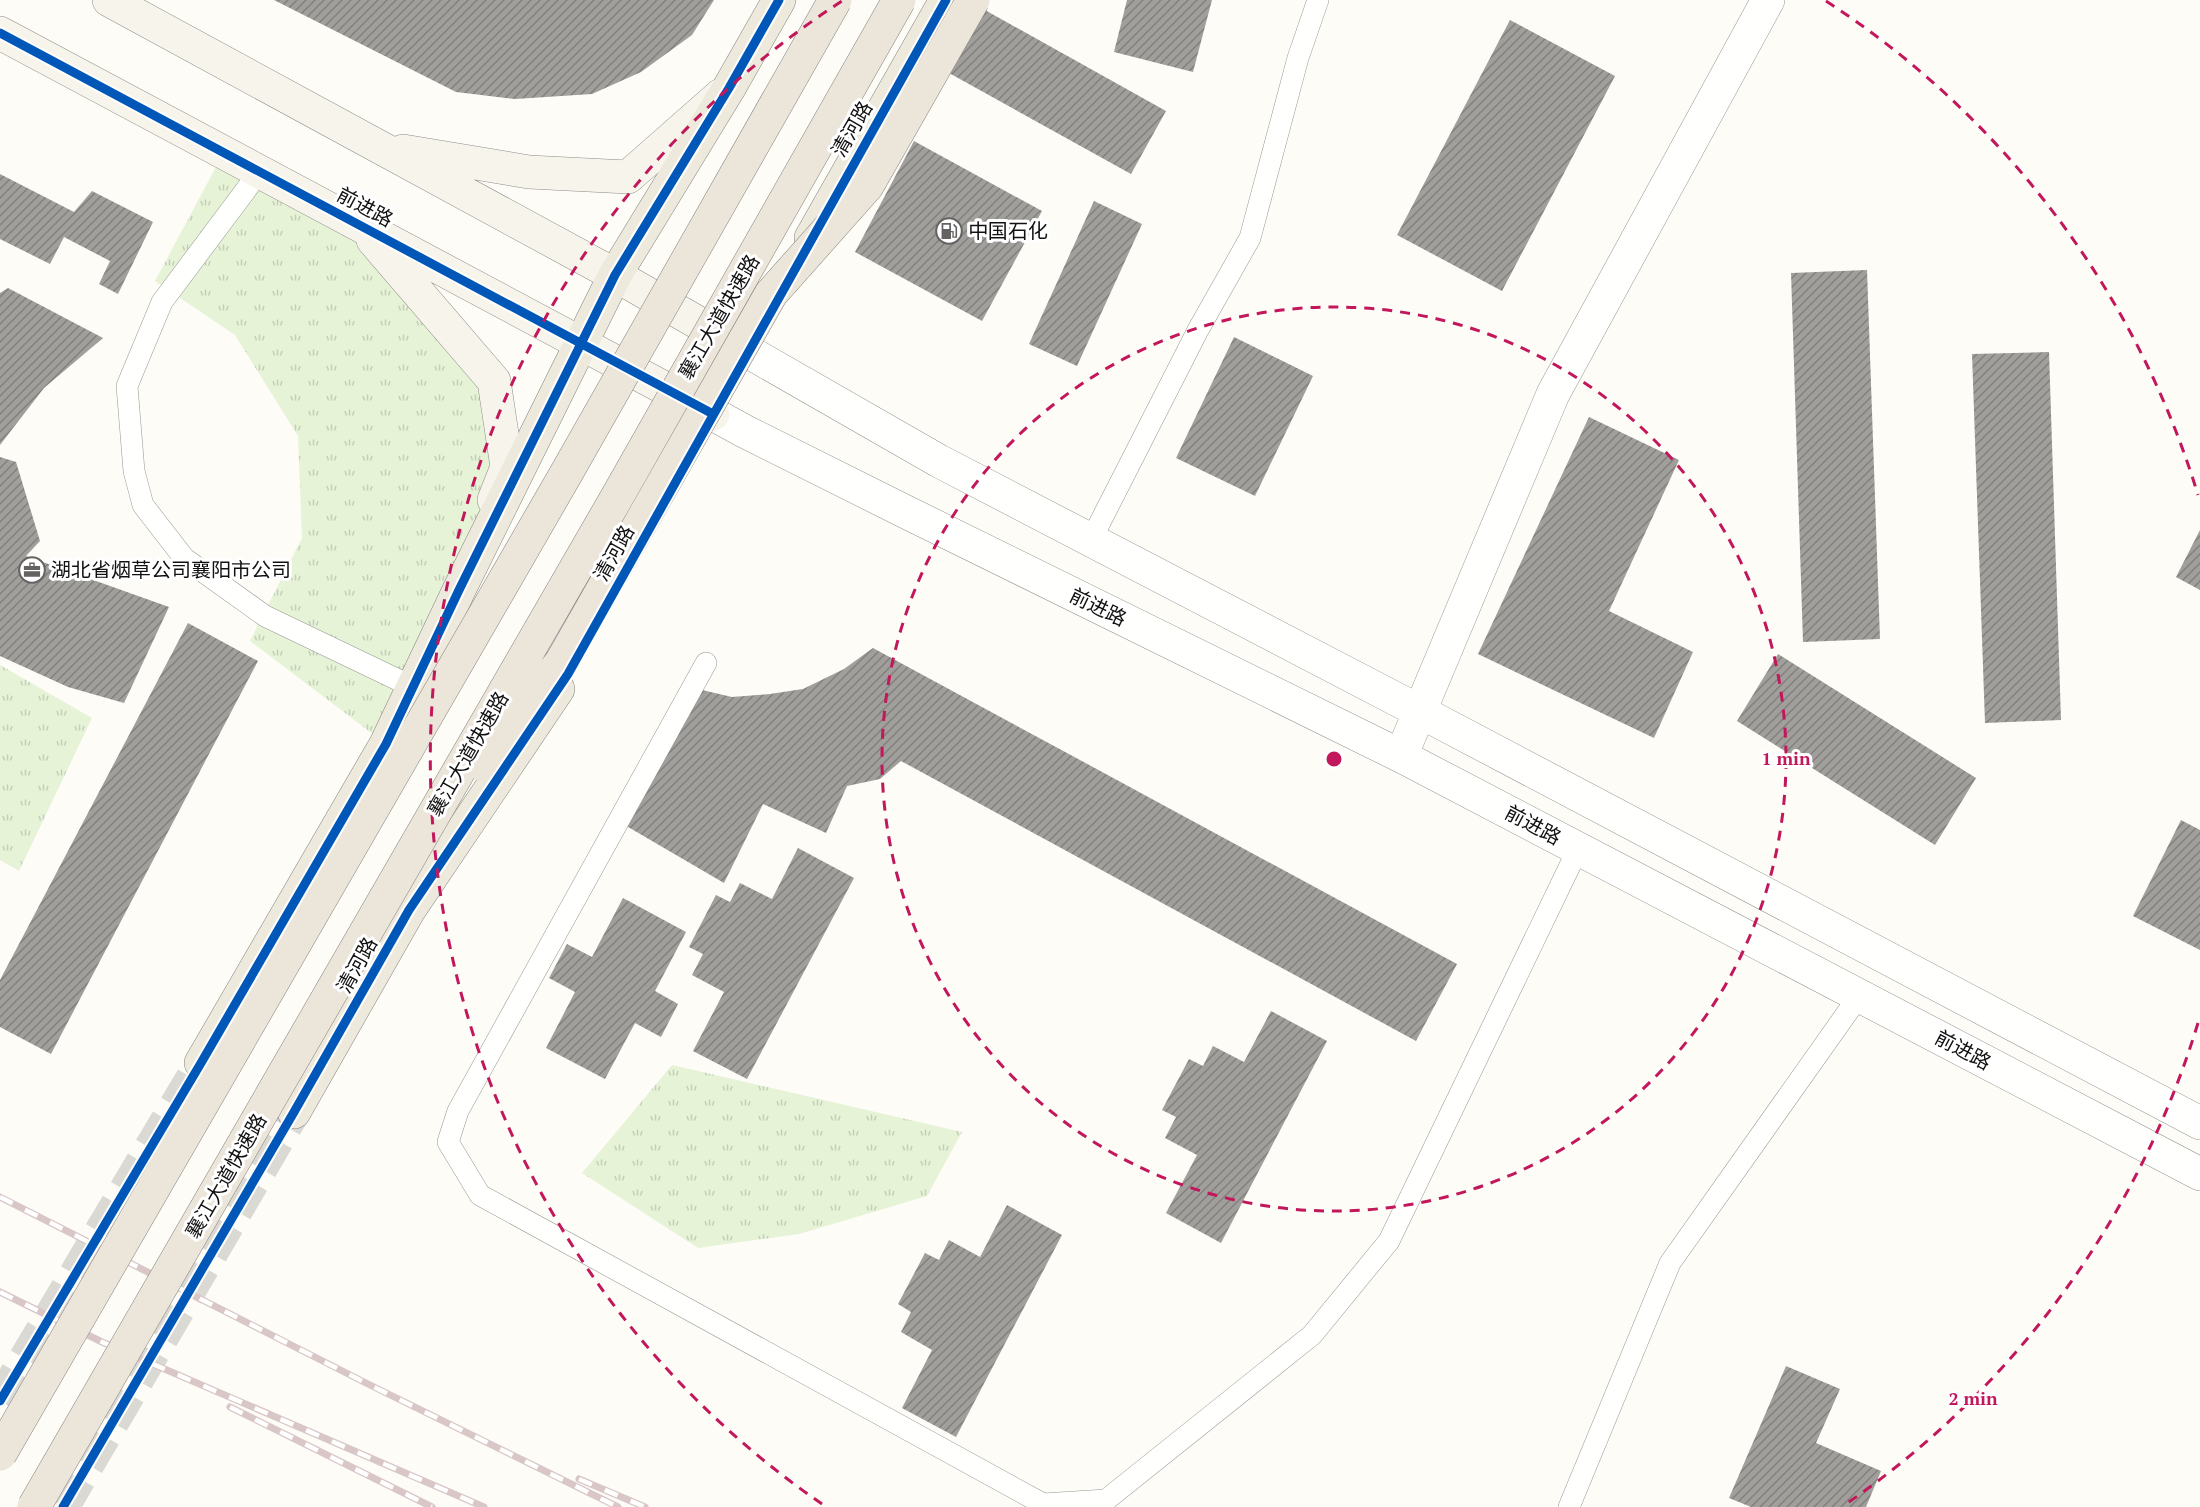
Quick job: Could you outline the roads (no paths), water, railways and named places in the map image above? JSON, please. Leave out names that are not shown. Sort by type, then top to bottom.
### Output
[{"type":"highway","points":[[0,1454],[567,472],[835,0]]},
{"type":"highway","name":"襄江大道快速路","points":[[34,1507],[405,866],[899,0]]},
{"type":"highway","points":[[405,866],[562,661],[771,294],[867,186],[973,0]]},
{"type":"main road","points":[[109,0],[615,275],[747,351]]},
{"type":"main road","points":[[201,1063],[386,744],[459,590],[615,275],[780,0]]},
{"type":"main road","name":"清河路","points":[[294,1112],[408,910],[568,674],[747,351],[946,0]]},
{"type":"main road","name":"前进路","points":[[0,33],[713,414]]},
{"type":"main road","points":[[376,146],[529,172],[628,177],[729,88]]},
{"type":"main road","points":[[360,225],[494,381],[507,467],[459,590]]},
{"type":"street","points":[[1401,756],[1553,394],[1768,0]]},
{"type":"street","points":[[747,351],[939,461],[2200,1123]]},
{"type":"street","name":"前进路","points":[[713,414],[904,511],[1401,756],[2200,1174]]},
{"type":"lane","points":[[1091,540],[1198,330],[1250,237],[1298,58],[1318,0]]},
{"type":"lane","points":[[260,171],[162,302],[127,386],[134,471],[143,505],[184,558],[265,616],[413,687]]},
{"type":"lane","points":[[706,663],[458,1111],[448,1142],[480,1195],[1043,1504],[1106,1500],[1312,1335],[1389,1241],[1578,849]]},
{"type":"lane","points":[[1569,1507],[1670,1263],[1859,996]]},
{"type":"tunnel","points":[[0,1401],[201,1063]]},
{"type":"tunnel","points":[[63,1507],[294,1112]]},
{"type":"railway","points":[[0,1197],[368,1384],[618,1507]]},
{"type":"railway","points":[[0,1292],[102,1342],[484,1507]]},
{"type":"railway","points":[[230,1407],[432,1507]]},
{"type":"railway","points":[[579,1479],[645,1507]]},
{"type":"place","name":"中国石化","points":[[949,231]]},
{"type":"place","name":"湖北省烟草公司襄阳市公司","points":[[32,570]]}]
